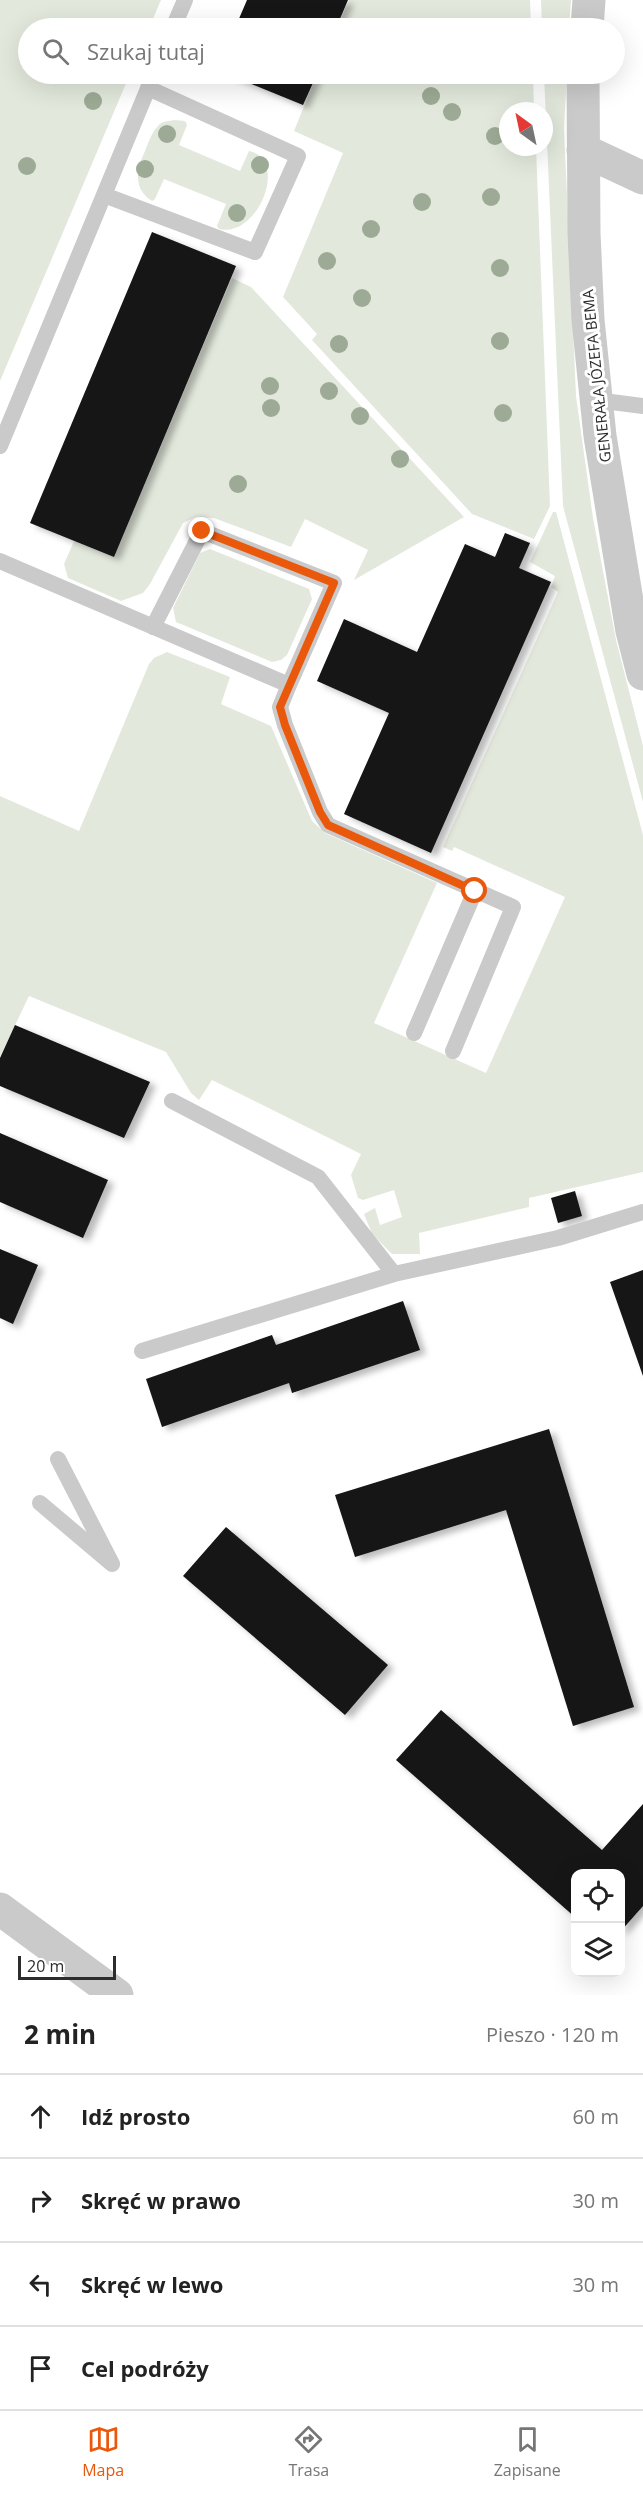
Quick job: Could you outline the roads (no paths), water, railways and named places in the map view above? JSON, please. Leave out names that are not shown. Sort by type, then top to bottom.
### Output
[{"type":"street","points":[[587,18],[589,0]]},
{"type":"street","name":"GENERAŁA JÓZEFA BEMA","points":[[583,84],[587,309],[596,400],[631,558],[632,631],[643,674]]},
{"type":"street","points":[[584,150],[643,178]]},
{"type":"street","points":[[0,1910],[117,1995]]},
{"type":"lane","points":[[177,18],[185,0]]},
{"type":"lane","points":[[0,446],[150,84]]},
{"type":"lane","points":[[104,195],[255,252],[298,156],[157,84]]},
{"type":"lane","points":[[596,400],[643,406]]},
{"type":"lane","points":[[153,627],[202,531],[334,583],[280,707],[320,812],[328,825],[513,908],[453,1051]]},
{"type":"lane","points":[[0,561],[289,685]]},
{"type":"lane","points":[[414,1033],[475,891]]},
{"type":"lane","points":[[172,1101],[318,1177],[394,1274]]},
{"type":"lane","points":[[142,1352],[394,1274],[558,1238],[643,1212]]},
{"type":"lane","points":[[40,1503],[112,1564],[58,1459]]}]
